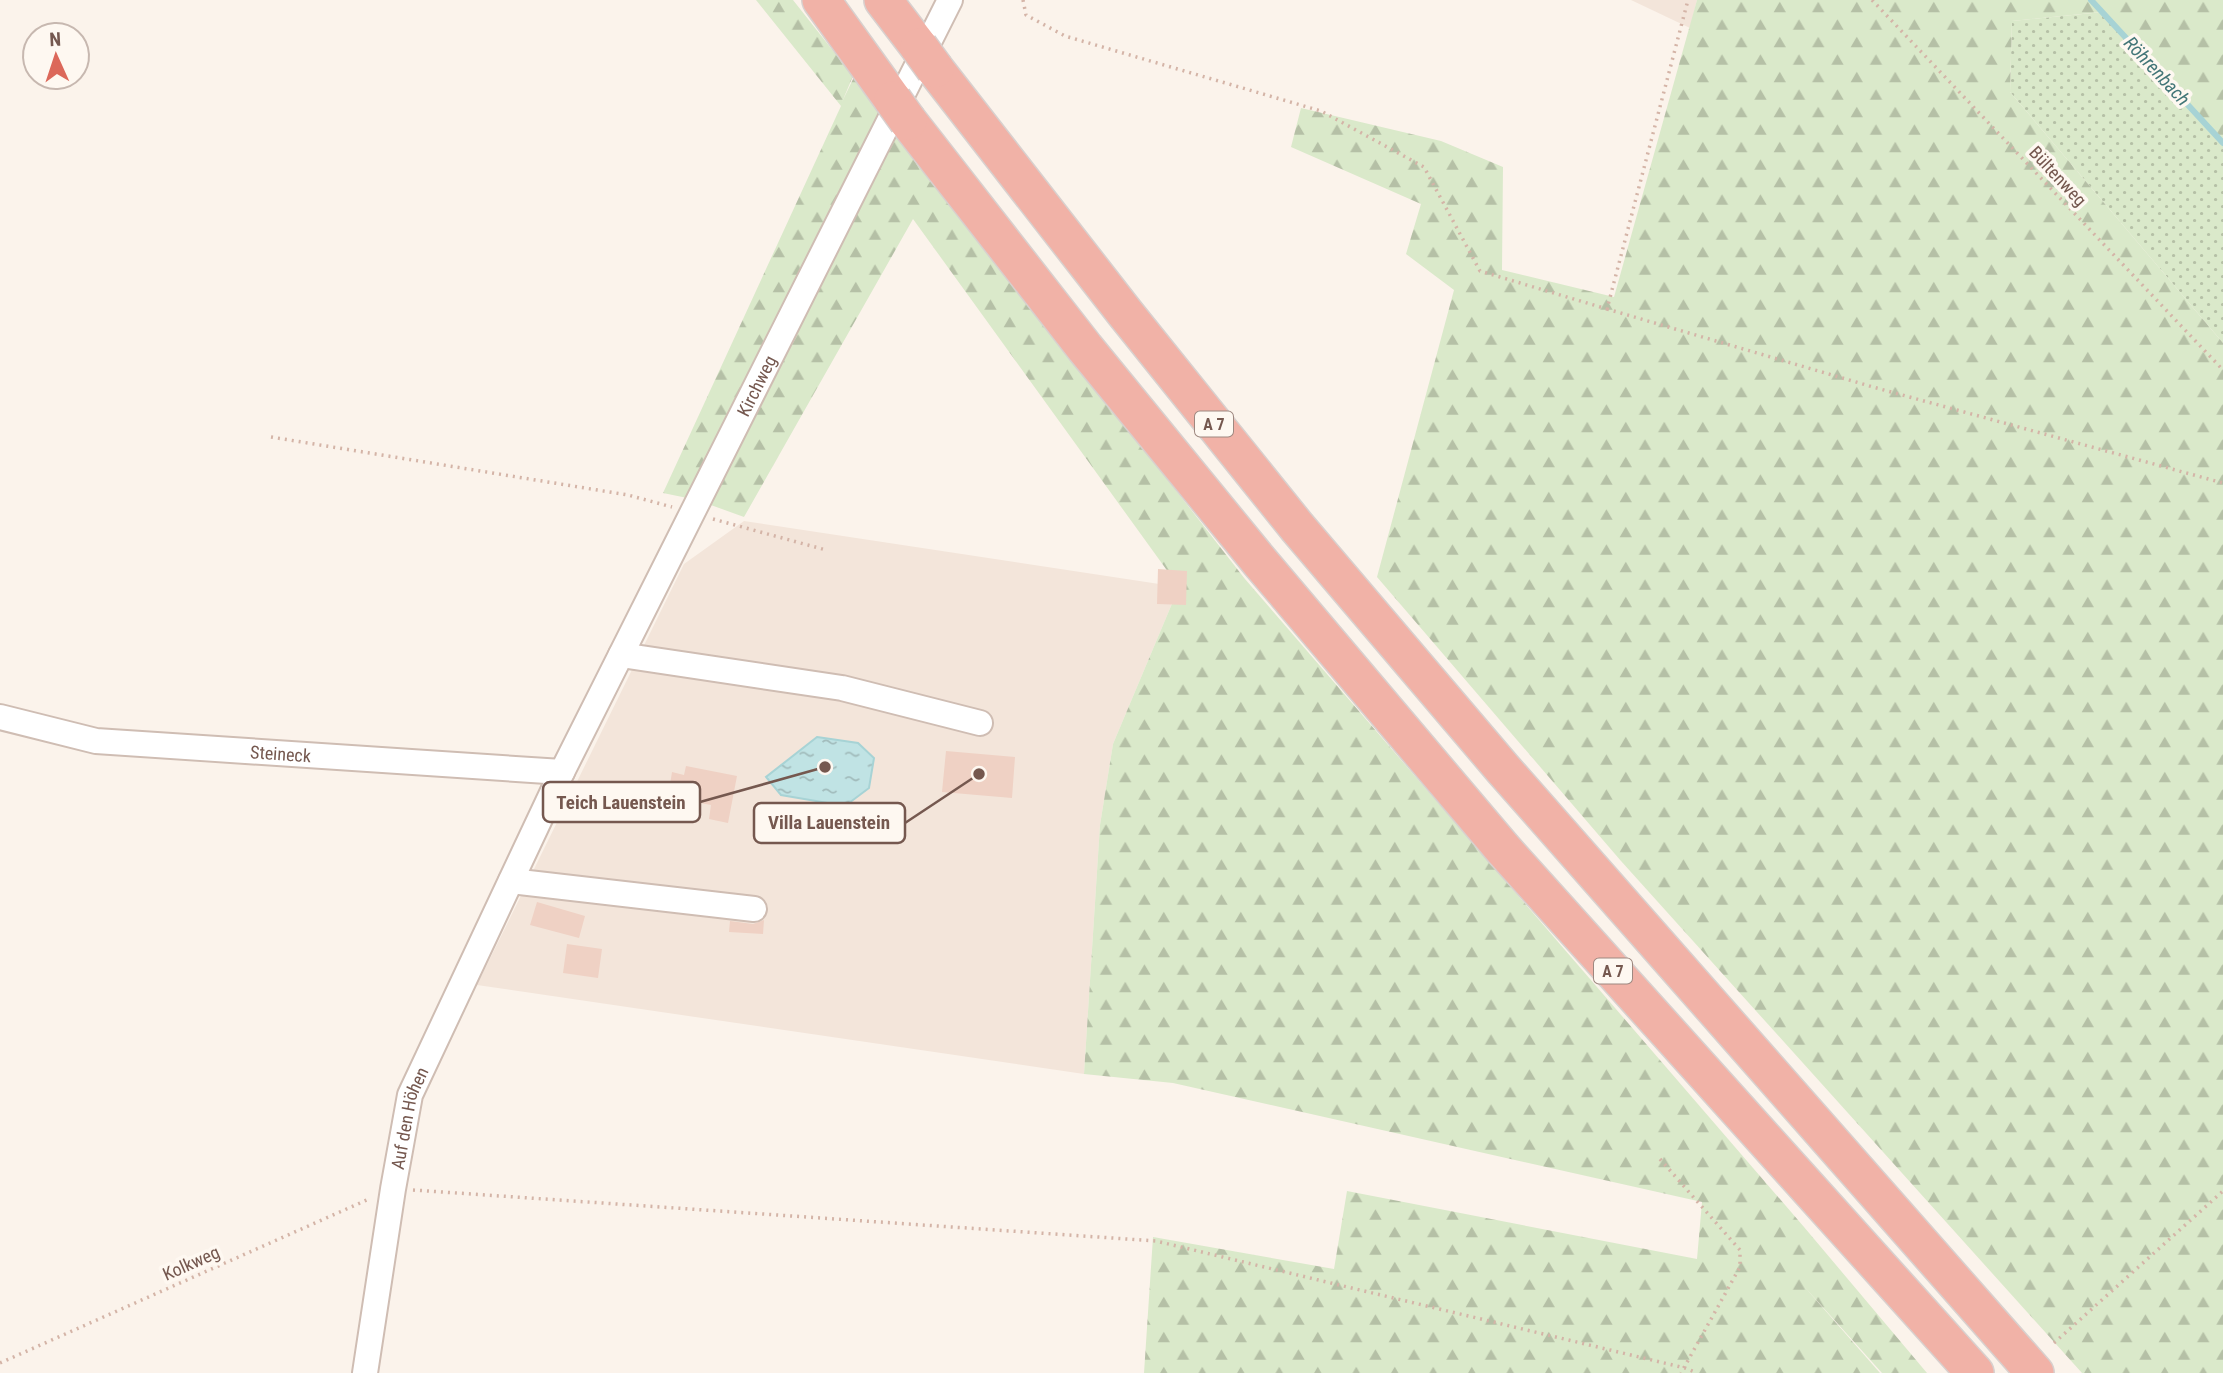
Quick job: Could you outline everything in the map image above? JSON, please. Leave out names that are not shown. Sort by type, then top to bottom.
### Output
[{"type":"highway","name":"A 7","points":[[821,0],[900,110],[1085,348],[1224,519],[1503,849],[1975,1373]]},
{"type":"highway","name":"A 7","points":[[883,0],[1125,313],[1297,527],[1512,780],[2044,1358]]},
{"type":"street","name":"Kirchweg","points":[[562,772],[950,0]]},
{"type":"street","points":[[621,655],[842,688],[980,723]]},
{"type":"street","name":"Steineck","points":[[0,717],[96,741],[562,772]]},
{"type":"street","name":"Auf den Höhen","points":[[365,1373],[410,1095],[562,772]]},
{"type":"street","points":[[511,881],[754,909]]},
{"type":"path","points":[[1023,0],[1026,15],[1065,36],[1321,111],[1424,167],[1479,271],[1887,391],[2223,484]]},
{"type":"path","points":[[1607,309],[1688,0]]},
{"type":"path","name":"Bültenweg","points":[[1872,0],[2223,370]]},
{"type":"path","points":[[271,437],[628,495],[826,550]]},
{"type":"path","points":[[1660,1159],[1741,1250],[1740,1267],[1681,1373]]},
{"type":"path","points":[[393,1189],[1156,1241],[1697,1373]]},
{"type":"path","name":"Kolkweg","points":[[0,1363],[393,1189]]},
{"type":"path","points":[[2044,1358],[2223,1191]]},
{"type":"shaded area","points":[[1631,0],[1697,0],[1690,28]]},
{"type":"shaded area","points":[[744,521],[1179,587],[1113,744],[1100,825],[1084,1074],[477,985],[684,564]]},
{"type":"green space","points":[[756,0],[793,0],[853,76],[842,102],[854,77],[1245,579],[1927,1373],[1882,1373],[1802,1284],[1880,1373],[1144,1373],[1153,1237],[1334,1269],[1347,1191],[1697,1259],[1702,1202],[1173,1083],[1084,1074],[1100,825],[1113,744],[1179,587],[913,219],[744,517],[697,500],[663,493],[841,106]]},
{"type":"green space","points":[[1697,0],[2223,0],[2223,143],[2102,12],[2012,21],[2010,92],[2223,343],[2223,1373],[2082,1373],[1621,861],[1377,577],[1454,290],[1406,254],[1421,204],[1291,147],[1301,108],[1441,141],[1503,167],[1502,270],[1614,297]]},
{"type":"green space","points":[[2103,12],[2223,143],[2223,343],[2010,92],[2012,21]]},
{"type":"water","points":[[817,737],[858,743],[874,758],[869,788],[845,806],[781,795],[766,777]]},
{"type":"building","points":[[1158,569],[1187,571],[1186,605],[1157,604]]},
{"type":"building","points":[[946,751],[1015,757],[1012,798],[942,792]]},
{"type":"building","points":[[686,766],[737,776],[728,823],[709,819],[711,805],[668,797],[672,772],[684,775]]},
{"type":"building","points":[[537,902],[585,916],[579,938],[530,925]]},
{"type":"building","points":[[764,920],[763,934],[729,932],[730,921],[753,924]]},
{"type":"building","points":[[567,944],[602,949],[598,978],[563,973]]},
{"type":"waterway","name":"Röhrenbach","points":[[2091,0],[2223,143]]},
{"type":"place","name":"Teich Lauenstein","points":[[825,767]]},
{"type":"place","name":"Villa Lauenstein","points":[[979,774]]}]
